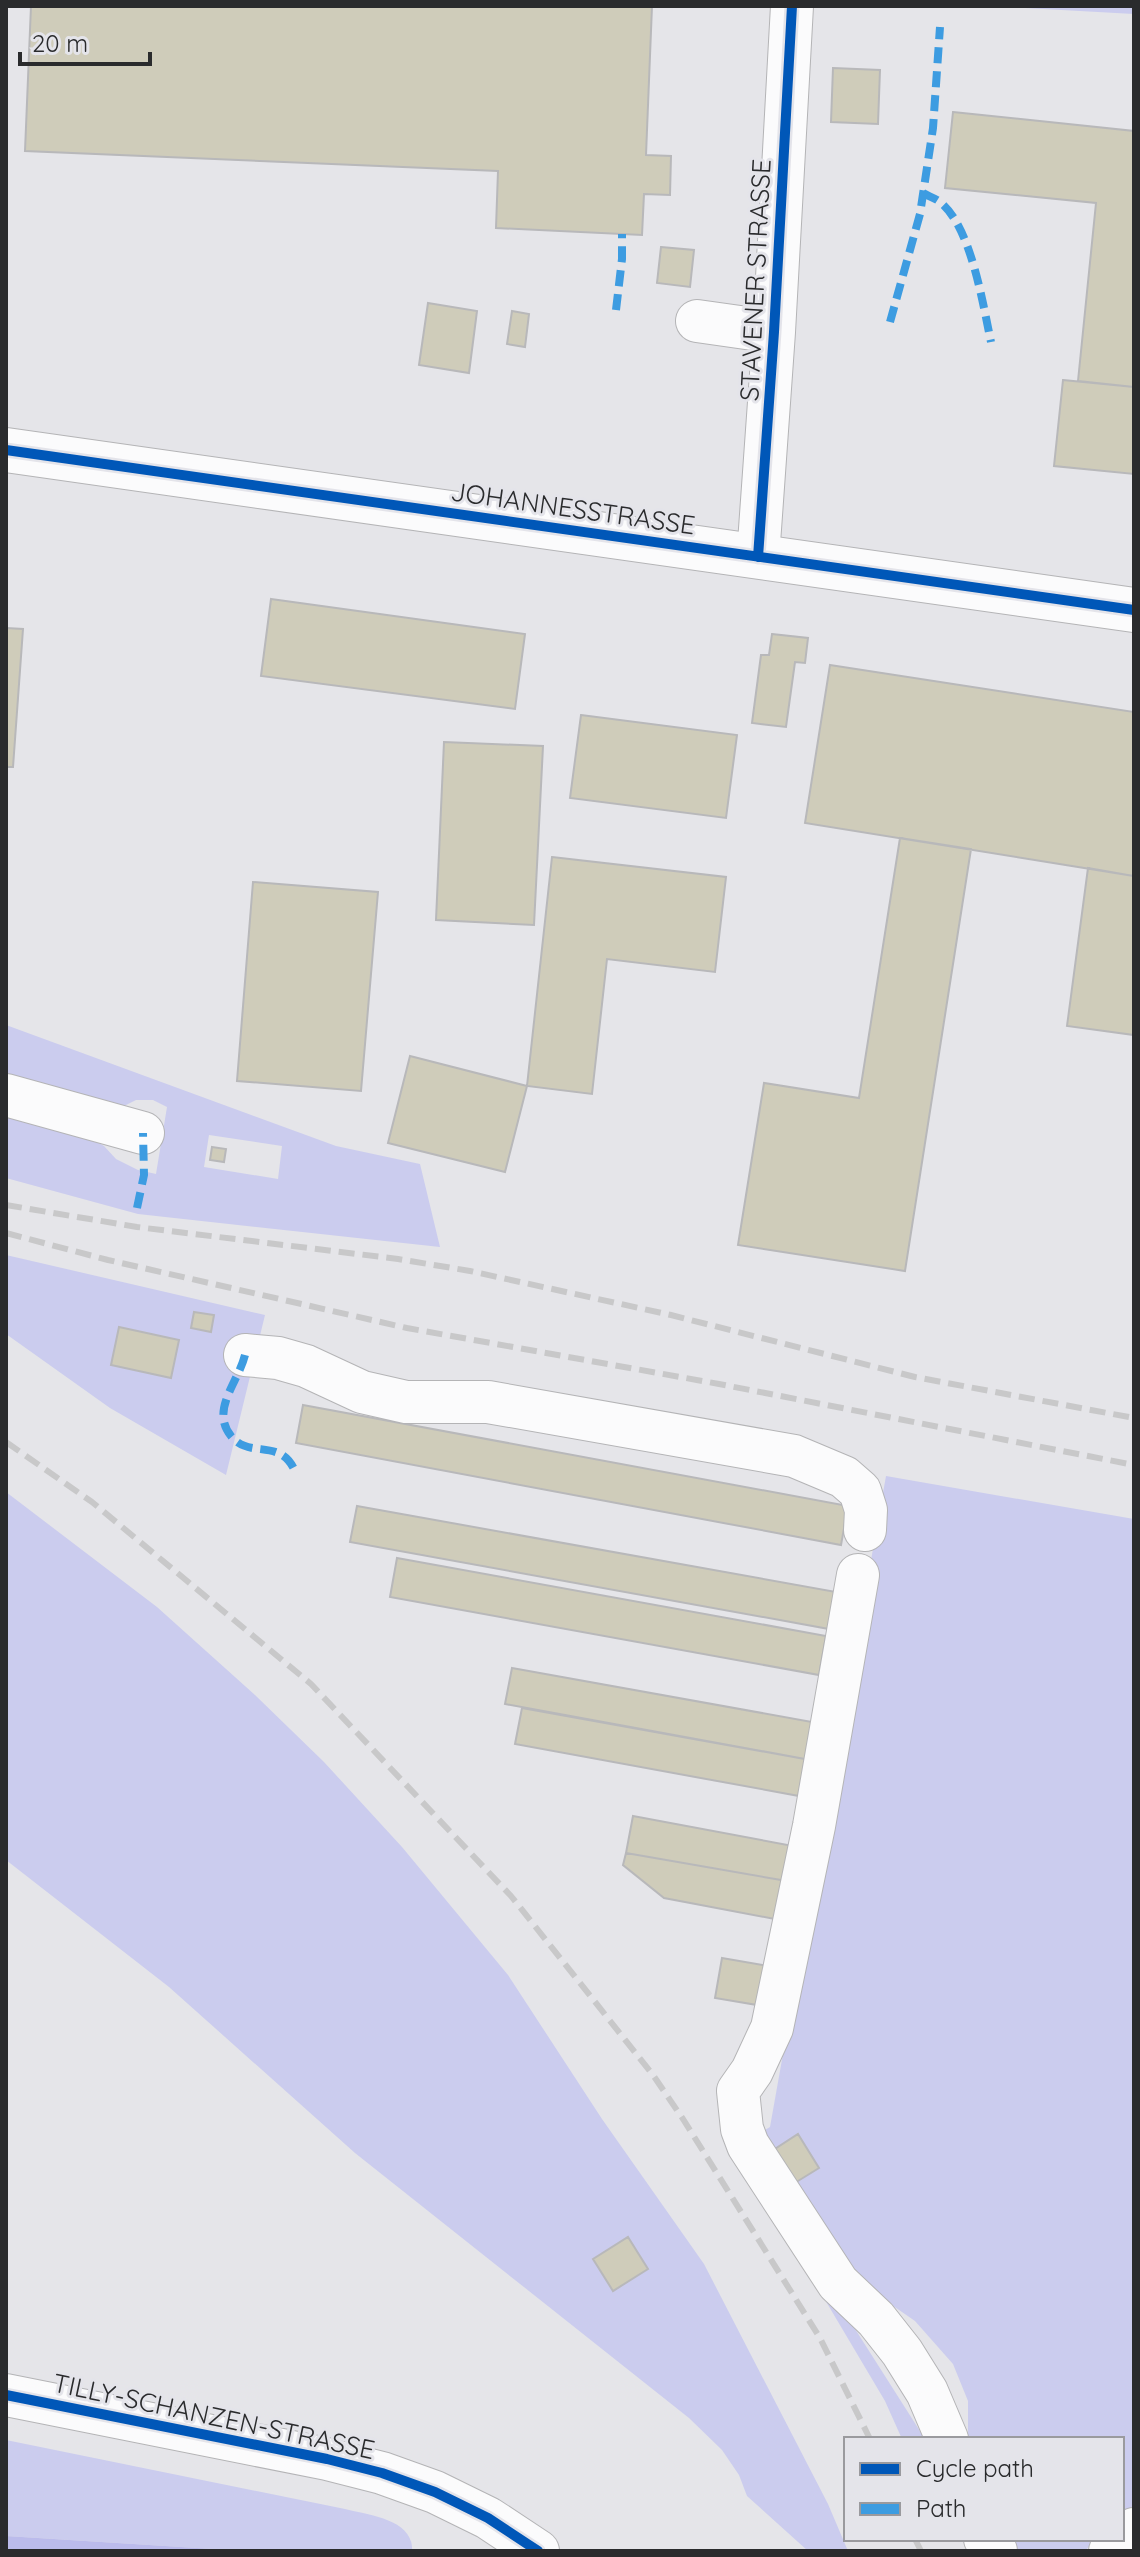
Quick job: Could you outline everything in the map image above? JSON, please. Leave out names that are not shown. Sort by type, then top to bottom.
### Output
[{"type":"main road","name":"JOHANNESSTRASSE","points":[[6,450],[1134,610]]},
{"type":"street","name":"STAVENER STRASSE","points":[[758,557],[792,6]]},
{"type":"street","points":[[697,321],[774,332]]},
{"type":"street","points":[[6,1095],[143,1133]]},
{"type":"street","points":[[245,1355],[278,1358],[306,1366],[362,1392],[406,1402],[488,1402],[794,1456],[844,1477],[860,1491],[866,1510],[865,1530]]},
{"type":"street","points":[[858,1575],[814,1826],[772,2028],[752,2071],[738,2091],[738,2107],[748,2145],[838,2283],[876,2319],[902,2352],[927,2392],[946,2437]]},
{"type":"street","name":"TILLY-SCHANZEN-STRASSE","points":[[6,2395],[327,2459],[382,2473],[435,2492],[488,2518],[538,2551]]},
{"type":"shaded area","points":[[989,6],[1134,6],[1134,14]]},
{"type":"shaded area","points":[[6,1025],[336,1146],[420,1164],[440,1247],[138,1214],[6,1178],[6,1108],[63,1123],[104,1146],[116,1159],[138,1170],[156,1174],[167,1107],[153,1100],[136,1100],[118,1109],[6,1085]],"holes":[[[209,1135],[282,1146],[278,1179],[204,1167]]]},
{"type":"shaded area","points":[[6,1255],[265,1315],[226,1475],[110,1408],[6,1334]]},
{"type":"shaded area","points":[[886,1476],[1134,1519],[1134,2505],[1124,2513],[1124,2437],[968,2437],[968,2401],[953,2364],[915,2321],[844,2272],[785,2189],[819,2168],[798,2135],[764,2156],[753,2137],[770,2127]]},
{"type":"shaded area","points":[[6,1492],[157,1607],[255,1695],[324,1762],[402,1847],[508,1975],[602,2119],[704,2264],[828,2504],[848,2551],[808,2551],[747,2496],[739,2475],[722,2450],[689,2418],[355,2153],[169,1987],[6,1860]]},
{"type":"shaded area","points":[[735,2148],[924,2437],[901,2437],[885,2401]]},
{"type":"shaded area","points":[[6,2440],[377,2516],[406,2532],[412,2551],[245,2551],[6,2536]]},
{"type":"shaded area","points":[[6,2536],[245,2551],[6,2551]]},
{"type":"shaded area","points":[[1009,2541],[1094,2541],[1085,2551],[1020,2551]]},
{"type":"building","points":[[31,6],[652,6],[646,155],[671,156],[670,195],[644,194],[642,235],[496,228],[498,171],[25,151]]},
{"type":"building","points":[[833,68],[880,70],[878,124],[831,122]]},
{"type":"building","points":[[953,112],[1134,131],[1134,387],[1078,381],[1096,203],[945,188]]},
{"type":"building","points":[[661,247],[694,250],[690,287],[657,283]]},
{"type":"building","points":[[428,303],[477,311],[469,373],[419,365]]},
{"type":"building","points":[[512,311],[529,314],[525,347],[507,344]]},
{"type":"building","points":[[1063,380],[1134,387],[1134,474],[1054,466]]},
{"type":"building","points":[[271,599],[525,634],[515,709],[261,676]]},
{"type":"building","points":[[6,628],[23,629],[13,767],[6,767]]},
{"type":"building","points":[[772,634],[808,638],[805,663],[795,662],[786,727],[752,723],[761,655],[769,655]]},
{"type":"building","points":[[830,665],[1134,712],[1134,876],[805,823]]},
{"type":"building","points":[[581,715],[737,735],[726,818],[570,798]]},
{"type":"building","points":[[444,742],[543,746],[534,925],[436,920]]},
{"type":"building","points":[[900,838],[971,849],[905,1271],[738,1245],[764,1083],[859,1098]]},
{"type":"building","points":[[552,857],[726,877],[715,972],[607,959],[592,1094],[527,1086]]},
{"type":"building","points":[[1088,868],[1134,876],[1134,1035],[1067,1026]]},
{"type":"building","points":[[253,882],[378,892],[361,1091],[237,1081]]},
{"type":"building","points":[[410,1056],[527,1086],[505,1172],[388,1143]]},
{"type":"building","points":[[212,1147],[226,1149],[224,1162],[210,1160]]},
{"type":"building","points":[[194,1312],[214,1315],[211,1332],[191,1328]]},
{"type":"building","points":[[119,1327],[179,1340],[171,1378],[111,1365]]},
{"type":"building","points":[[303,1405],[848,1506],[841,1545],[296,1443]]},
{"type":"building","points":[[357,1506],[836,1592],[829,1629],[350,1542]]},
{"type":"building","points":[[397,1558],[826,1636],[819,1675],[390,1597]]},
{"type":"building","points":[[512,1668],[812,1722],[805,1759],[505,1704]]},
{"type":"building","points":[[522,1708],[805,1759],[799,1796],[515,1744]]},
{"type":"building","points":[[633,1816],[793,1846],[787,1881],[626,1853]]},
{"type":"building","points":[[626,1853],[787,1881],[780,1920],[664,1898],[623,1865]]},
{"type":"building","points":[[722,1958],[769,1966],[763,2006],[715,1998]]},
{"type":"building","points":[[798,2134],[819,2168],[785,2189],[764,2156]]},
{"type":"building","points":[[628,2237],[648,2269],[613,2291],[593,2259]]},
{"type":"railway","points":[[6,1205],[137,1227],[398,1259],[470,1271],[671,1315],[915,1377],[1134,1418]]},
{"type":"railway","points":[[6,1233],[108,1260],[407,1328],[719,1384],[1134,1465]]},
{"type":"railway","points":[[6,1442],[92,1502],[311,1684],[511,1896],[653,2075],[683,2119],[820,2338],[869,2437]]},
{"type":"railway","points":[[916,2541],[921,2551]]},
{"type":"marked path","points":[[890,322],[920,214],[933,128],[940,27]]},
{"type":"marked path","points":[[923,193],[940,202],[960,229],[980,288],[991,342]]},
{"type":"marked path","points":[[616,310],[622,234]]},
{"type":"marked path","points":[[137,1208],[144,1175],[143,1133]]},
{"type":"marked path","points":[[245,1355],[224,1406],[225,1426],[238,1443],[280,1454],[294,1469]]},
{"type":"cycle path","points":[[758,557],[792,6]]},
{"type":"cycle path","points":[[6,450],[1134,610]]},
{"type":"cycle path","points":[[6,2395],[327,2459],[382,2473],[435,2492],[488,2518],[538,2551]]}]
